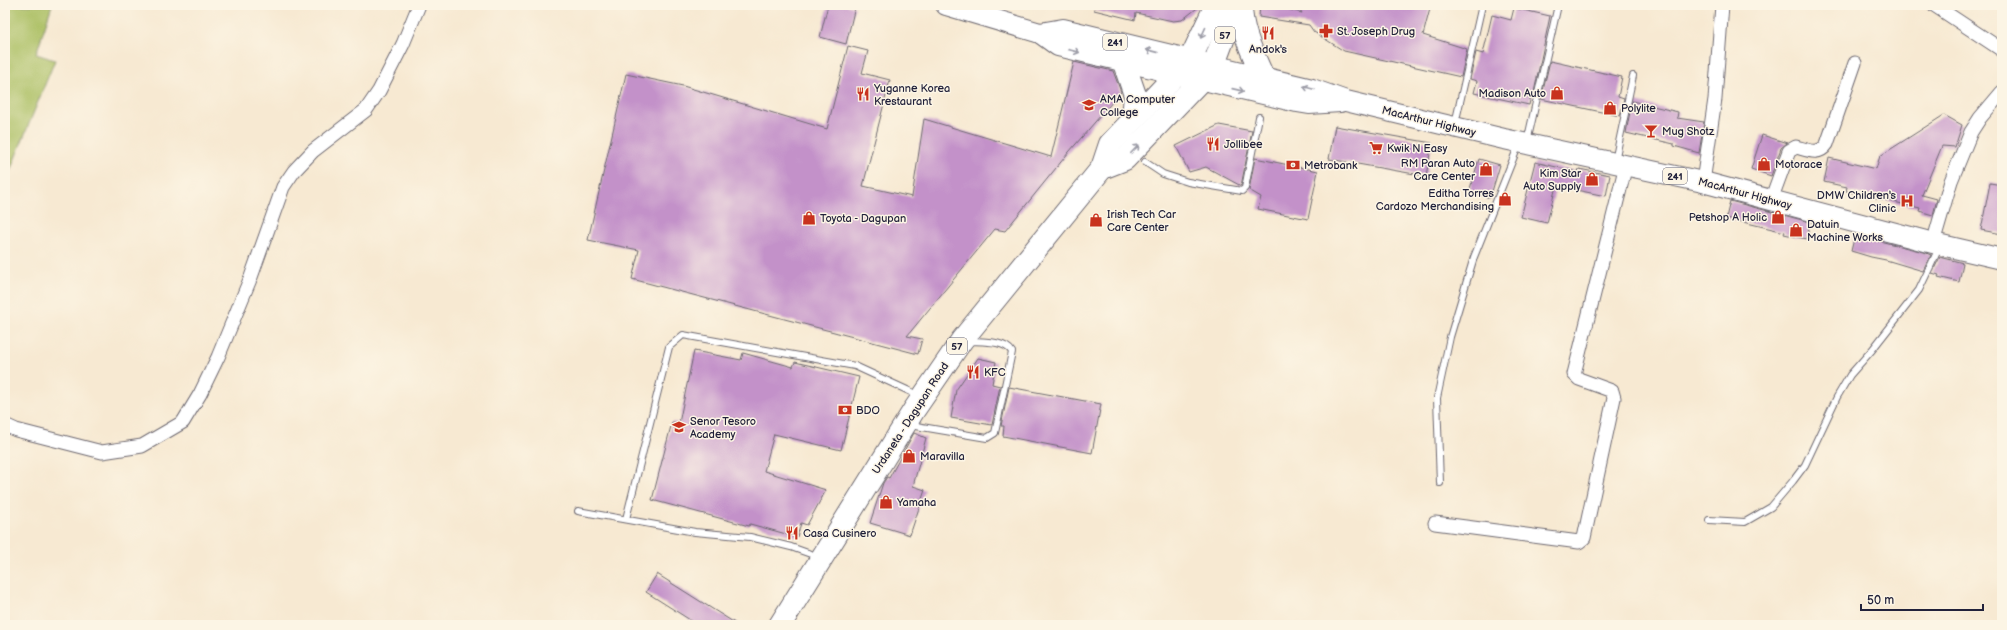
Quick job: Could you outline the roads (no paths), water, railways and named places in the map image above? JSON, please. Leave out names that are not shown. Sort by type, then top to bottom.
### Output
[{"type":"highway","name":"57","points":[[1183,67],[1216,5]]},
{"type":"highway","name":"57","points":[[1200,81],[1214,64],[1236,5]]},
{"type":"highway","points":[[1241,5],[1246,34],[1252,53],[1263,77]]},
{"type":"highway","points":[[1124,63],[1135,96],[1133,119]]},
{"type":"highway","name":"Urdaneta - Dagupan Road","points":[[780,625],[904,424],[962,340],[1102,168],[1110,144],[1183,67]]},
{"type":"highway","name":"Urdaneta - Dagupan Road","points":[[1102,168],[1125,159],[1200,81]]},
{"type":"main road","name":"241","points":[[946,5],[1040,33],[1058,46],[1124,63],[1183,67],[1214,64]]},
{"type":"main road","name":"241","points":[[1040,33],[1063,29],[1183,67]]},
{"type":"main road","name":"MacArthur Highway","points":[[1214,64],[1312,89],[1346,101],[1523,143],[1703,182],[1937,244],[2002,259]]},
{"type":"main road","name":"MacArthur Highway","points":[[1183,67],[1200,81],[1297,102],[1310,104],[1346,101]]},
{"type":"street","points":[[5,425],[16,430],[102,452],[142,446],[183,422],[200,394],[218,357],[251,277],[283,187],[294,171],[314,151],[366,110],[379,91],[403,44],[419,5]]},
{"type":"street","points":[[1703,182],[1715,99],[1722,5]]},
{"type":"street","points":[[1939,7],[2002,50]]},
{"type":"street","points":[[1771,200],[1789,151],[1796,147],[1817,152],[1822,150],[1827,144],[1855,63]]},
{"type":"street","points":[[1937,244],[1951,181],[1971,132],[1980,118],[2002,92]]},
{"type":"street","points":[[1435,523],[1579,542],[1584,538],[1614,398],[1612,392],[1579,379],[1574,374],[1620,164]]},
{"type":"lane","points":[[1454,127],[1482,5]]},
{"type":"lane","points":[[1440,483],[1437,398],[1450,337],[1474,257],[1523,143],[1558,5]]},
{"type":"lane","points":[[1620,164],[1633,76]]},
{"type":"lane","points":[[1145,162],[1163,174],[1188,182],[1242,190],[1245,188],[1259,118]]},
{"type":"lane","points":[[1709,520],[1745,522],[1771,507],[1793,481],[1805,465],[1837,397],[1850,375],[1872,350],[1919,290],[1937,244]]},
{"type":"lane","points":[[626,519],[669,347],[683,335],[855,366],[922,397]]},
{"type":"lane","points":[[904,424],[987,438],[995,433],[1012,352],[1009,347],[1001,344],[962,340]]},
{"type":"lane","points":[[578,511],[695,532],[750,537],[791,547],[821,558]]},
{"type":"place","name":"St. Joseph Drug","points":[[1326,31]]},
{"type":"place","name":"Andok's","points":[[1268,33]]},
{"type":"place","name":"Madison Auto","points":[[1557,93]]},
{"type":"place","name":"Yuganne Korea Krestaurant","points":[[863,94]]},
{"type":"place","name":"AMA Computer College","points":[[1089,105]]},
{"type":"place","name":"Polylite","points":[[1610,108]]},
{"type":"place","name":"Mug Shotz","points":[[1651,131]]},
{"type":"place","name":"Jollibee","points":[[1213,144]]},
{"type":"place","name":"Kwik N Easy","points":[[1376,148]]},
{"type":"place","name":"Motorace","points":[[1764,164]]},
{"type":"place","name":"Metrobank","points":[[1293,165]]},
{"type":"place","name":"RM Paran Auto Care Center","points":[[1486,169]]},
{"type":"place","name":"Kim Star Auto Supply","points":[[1592,179]]},
{"type":"place","name":"Editha Torres Cardozo Merchandising","points":[[1505,199]]},
{"type":"place","name":"DMW Children's Clinic","points":[[1907,201]]},
{"type":"place","name":"Petshop A Holic","points":[[1778,217]]},
{"type":"place","name":"Toyota - Dagupan","points":[[809,218]]},
{"type":"place","name":"Irish Tech Car Care Center","points":[[1096,220]]},
{"type":"place","name":"Datuin Machine Works","points":[[1796,230]]},
{"type":"place","name":"KFC","points":[[973,372]]},
{"type":"place","name":"BDO","points":[[845,410]]},
{"type":"place","name":"Senor Tesoro Academy","points":[[679,427]]},
{"type":"place","name":"Maravilla","points":[[909,456]]},
{"type":"place","name":"Yamaha","points":[[886,502]]},
{"type":"place","name":"Casa Cusinero","points":[[792,533]]}]
